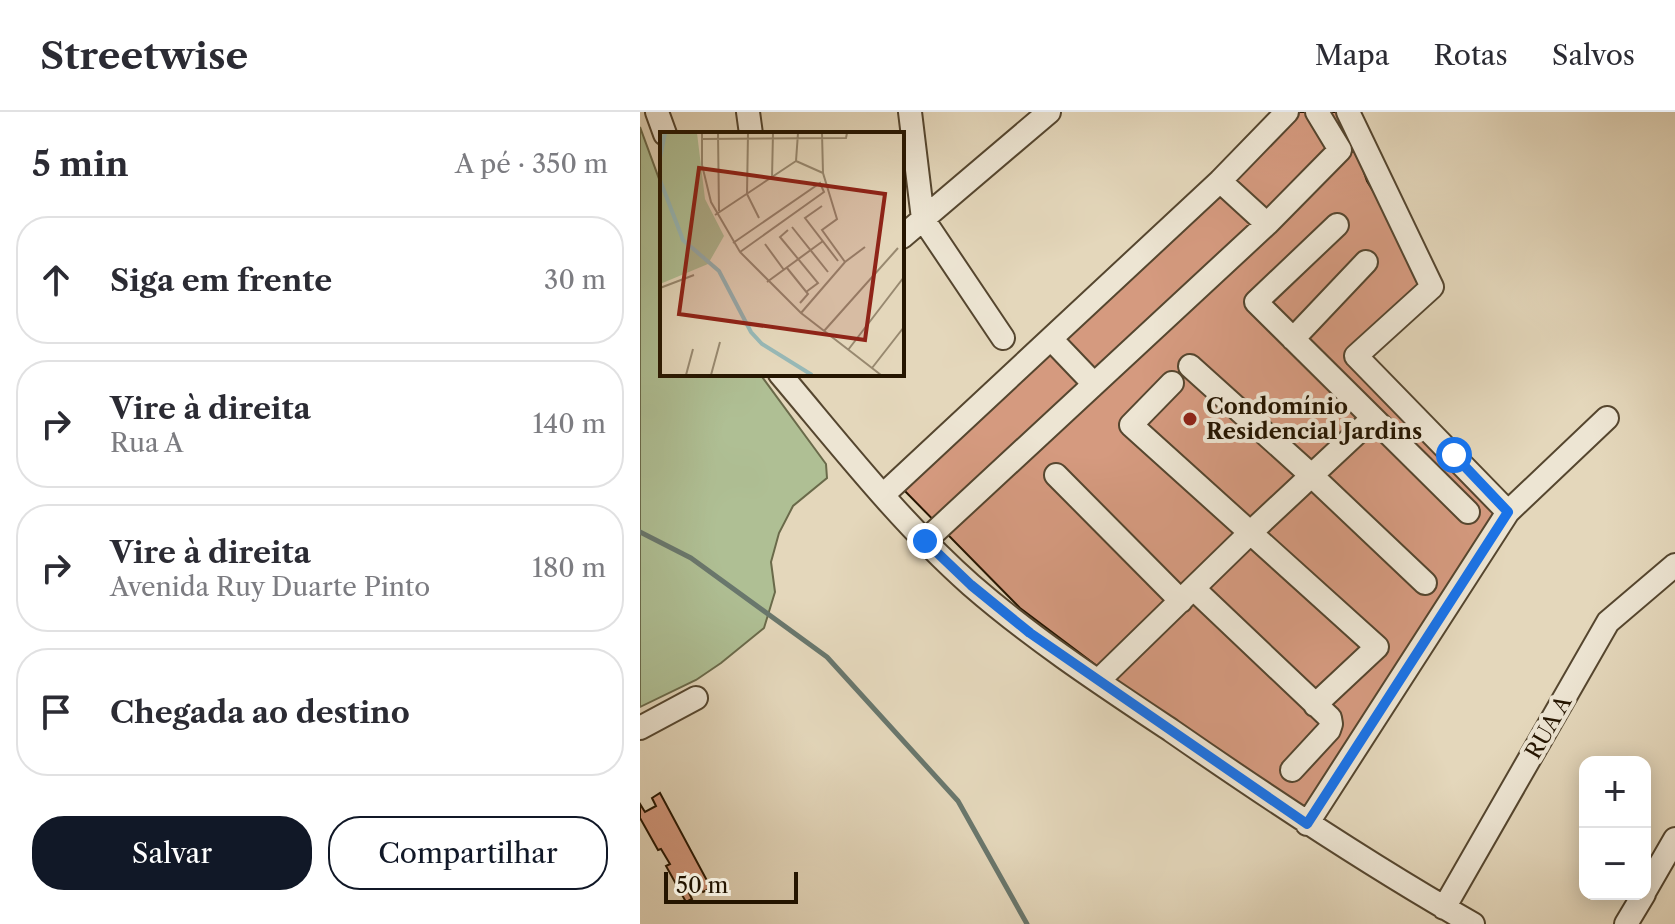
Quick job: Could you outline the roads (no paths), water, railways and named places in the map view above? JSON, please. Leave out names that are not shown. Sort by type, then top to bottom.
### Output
[{"type":"street","points":[[657,112],[664,132]]},
{"type":"street","points":[[748,112],[751,132]]},
{"type":"street","points":[[910,112],[923,219],[1003,338]]},
{"type":"street","points":[[904,235],[1048,112]]},
{"type":"street","points":[[883,495],[1220,181],[1287,112]]},
{"type":"street","points":[[925,541],[1267,224],[1340,150],[1317,112]]},
{"type":"street","points":[[1348,112],[1432,287],[1356,356],[1508,512]]},
{"type":"street","points":[[1220,181],[1267,224]]},
{"type":"street","points":[[1337,225],[1256,302],[1468,512]]},
{"type":"street","points":[[1293,339],[1366,262]]},
{"type":"street","points":[[1051,339],[1094,384]]},
{"type":"street","points":[[1190,366],[1425,583]]},
{"type":"street","points":[[782,376],[925,541],[971,585],[1030,633],[1307,824],[1473,924]]},
{"type":"street","points":[[1172,383],[1131,425],[1377,647],[1322,711]]},
{"type":"street","points":[[1098,681],[1373,418]]},
{"type":"street","points":[[1307,824],[1508,512],[1607,418]]},
{"type":"street","points":[[1056,475],[1322,711],[1331,724],[1329,730],[1292,770]]},
{"type":"street","name":"RUA A","points":[[1444,908],[1608,622],[1675,565]]},
{"type":"street","points":[[640,728],[696,698]]},
{"type":"street","points":[[1651,881],[1675,839]]},
{"type":"street","points":[[1626,924],[1640,900]]},
{"type":"waterway","points":[[640,532],[691,558],[827,657],[958,801],[1027,924]]},
{"type":"place","name":"Condomínio Residencial Jardins","points":[[1190,419]]}]
